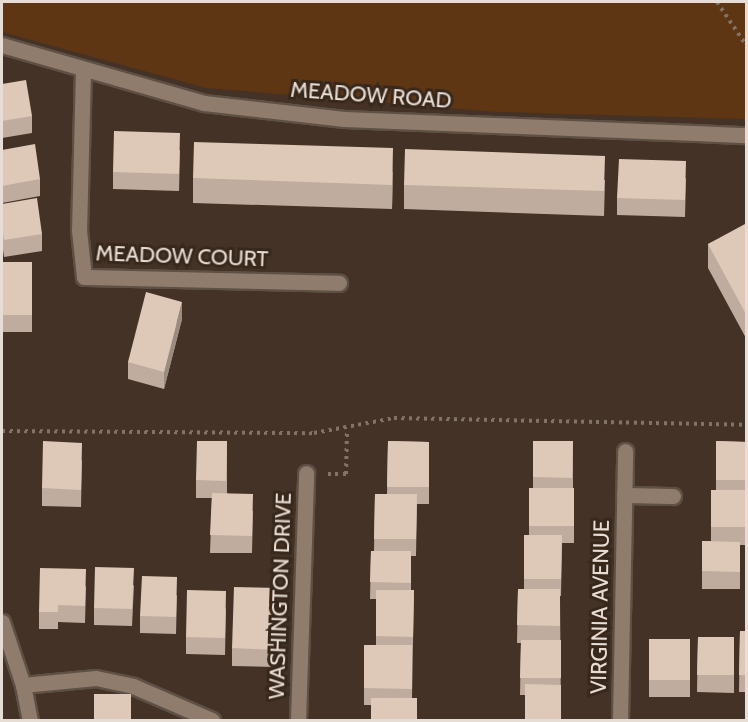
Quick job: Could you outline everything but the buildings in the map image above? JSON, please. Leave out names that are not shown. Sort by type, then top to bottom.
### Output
[{"type":"street","name":"MEADOW ROAD","points":[[2,45],[204,104],[344,118],[747,135]]},
{"type":"street","name":"MEADOW COURT","points":[[83,69],[79,230],[84,277],[339,283]]},
{"type":"street","name":"VIRGINIA AVENUE","points":[[620,720],[625,451]]},
{"type":"street","name":"WASHINGTON DRIVE","points":[[298,720],[306,473]]},
{"type":"street","name":"VIRGINIA AVENUE","points":[[624,495],[673,496]]},
{"type":"street","points":[[2,622],[23,685],[30,720]]},
{"type":"street","points":[[23,685],[96,678],[133,686],[212,720]]},
{"type":"path","points":[[717,2],[747,45]]},
{"type":"path","points":[[2,431],[314,433],[347,429],[394,418],[747,425]]},
{"type":"path","points":[[306,473],[346,474],[347,429]]},
{"type":"shaded area","points":[[2,2],[746,2],[746,119],[497,112],[206,88],[2,32]]}]
